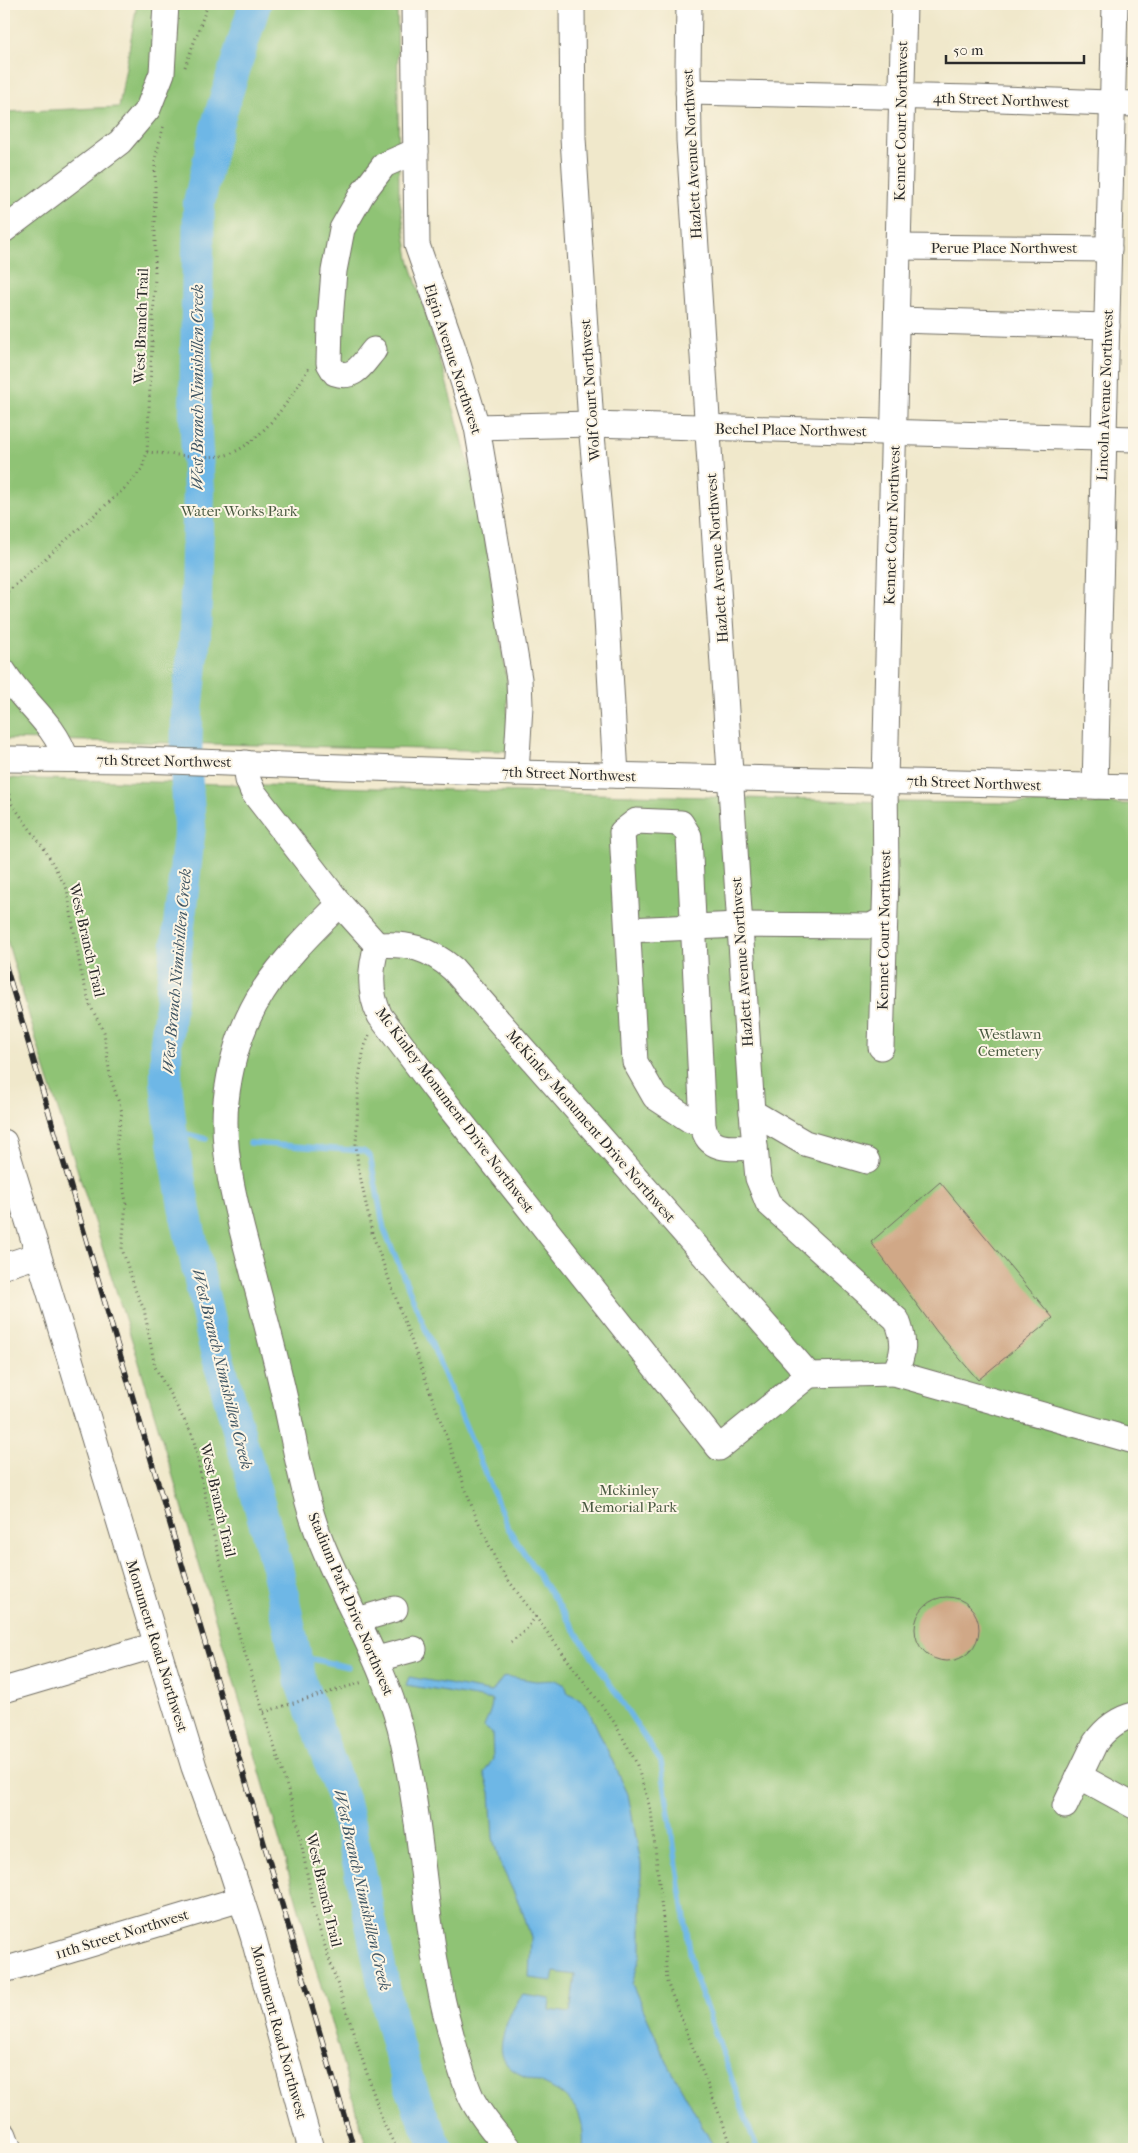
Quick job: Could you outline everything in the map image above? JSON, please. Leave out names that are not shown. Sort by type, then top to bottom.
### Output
[{"type":"street","points":[[4,230],[120,142],[148,109],[162,73],[166,4]]},
{"type":"street","name":"Elgin Avenue Northwest","points":[[414,4],[417,245],[453,348],[477,428],[519,679],[520,706],[516,773]]},
{"type":"street","name":"Wolf Court Northwest","points":[[572,4],[573,138],[591,424],[604,567],[616,775]]},
{"type":"street","name":"Hazlett Avenue Northwest","points":[[689,4],[688,92],[690,140],[752,1112],[758,1178],[768,1203],[897,1320],[903,1334],[904,1349],[894,1373]]},
{"type":"street","name":"Kennet Court Northwest","points":[[881,1047],[885,781],[904,4]]},
{"type":"street","name":"Lincoln Avenue Northwest","points":[[1095,786],[1109,249],[1124,104],[1115,4]]},
{"type":"street","name":"4th Street Northwest","points":[[688,92],[1124,104]]},
{"type":"street","points":[[374,350],[352,374],[345,376],[335,373],[329,363],[334,271],[342,229],[362,194],[384,165],[416,151]]},
{"type":"street","name":"Perue Place Northwest","points":[[898,247],[1109,249]]},
{"type":"street","points":[[896,320],[1107,326]]},
{"type":"street","name":"Bechel Place Northwest","points":[[477,428],[591,424],[1134,439]]},
{"type":"street","points":[[4,672],[11,684],[48,726],[61,744],[66,759]]},
{"type":"street","name":"7th Street Northwest","points":[[4,759],[140,760],[516,773],[1134,787]]},
{"type":"street","points":[[239,763],[254,792],[340,904],[377,945]]},
{"type":"street","points":[[703,1125],[690,1120],[655,1097],[635,1062],[622,832],[636,821],[681,823],[689,836],[692,927],[704,1135],[712,1143],[721,1147],[756,1147]]},
{"type":"street","name":"Stadium Park Drive Northwest","points":[[340,904],[276,971],[249,1015],[231,1070],[226,1104],[229,1165],[238,1214],[282,1383],[310,1509],[322,1544],[380,1668],[400,1730],[409,1772],[440,1987],[447,2020],[473,2100],[484,2119],[509,2149]]},
{"type":"street","points":[[628,930],[740,925],[870,926],[884,919]]},
{"type":"street","name":"Mc Kinley Monument Drive Northwest","points":[[377,945],[373,964],[372,987],[375,1007],[380,1016],[435,1089],[719,1448],[809,1375]]},
{"type":"street","name":"McKinley Monument Drive Northwest","points":[[377,945],[408,947],[430,952],[454,968],[809,1375]]},
{"type":"street","points":[[752,1112],[805,1144],[867,1161]]},
{"type":"street","name":"Monument Road Northwest","points":[[4,1142],[194,1767],[241,1899],[312,2149]]},
{"type":"street","points":[[4,1266],[38,1255]]},
{"type":"street","points":[[809,1375],[894,1373],[1134,1441]]},
{"type":"street","points":[[358,1620],[395,1609]]},
{"type":"street","points":[[4,1690],[156,1645]]},
{"type":"street","points":[[380,1668],[414,1649]]},
{"type":"street","points":[[1065,1806],[1094,1743],[1106,1728],[1121,1719],[1134,1715]]},
{"type":"street","points":[[1079,1776],[1134,1806]]},
{"type":"street","name":"11th Street Northwest","points":[[4,1970],[241,1899]]},
{"type":"street","points":[[4,2135],[8,2149]]},
{"type":"path","points":[[182,76],[208,4]]},
{"type":"path","name":"West Branch Trail","points":[[4,595],[124,489],[142,469],[148,452],[155,277],[155,159],[166,121]]},
{"type":"path","points":[[148,452],[222,456],[248,444],[264,429],[297,390],[309,366]]},
{"type":"path","name":"West Branch Trail","points":[[4,780],[12,804],[44,850],[67,889],[81,972],[90,1005],[104,1032],[110,1076],[122,1112],[116,1145],[126,1202],[122,1249],[136,1292],[144,1309],[155,1367],[192,1436],[213,1534],[240,1638],[296,1815],[316,1916],[383,2122],[397,2149]]},
{"type":"path","points":[[380,1016],[369,1034],[361,1063],[356,1144],[372,1233],[474,1512],[500,1569],[614,1722],[636,1762],[651,1811],[663,1919],[667,1982],[732,2149]]},
{"type":"path","points":[[511,1642],[526,1630],[536,1616]]},
{"type":"path","points":[[264,1712],[322,1694],[380,1668]]},
{"type":"green space","name":"Water Works Park","points":[[137,4],[397,4],[399,195],[409,259],[444,373],[480,505],[507,681],[508,751],[4,739],[4,112],[119,107]]},
{"type":"green space","name":"Mckinley Memorial Park","points":[[4,778],[892,802],[1134,804],[1134,2149],[367,2149],[246,1722],[138,1359],[43,1063],[4,930]]},
{"type":"water","points":[[504,1676],[536,1681],[556,1680],[565,1685],[568,1693],[580,1699],[589,1711],[628,1794],[641,1864],[641,1954],[632,1984],[667,2062],[715,2149],[583,2149],[581,2120],[571,2103],[557,2091],[509,2067],[504,2059],[501,2049],[508,2019],[523,1995],[550,1999],[549,2010],[570,2013],[575,1975],[554,1972],[552,1981],[529,1978],[531,1938],[522,1910],[499,1861],[493,1838],[490,1792],[484,1773],[493,1759],[492,1733],[484,1727],[492,1700],[406,1685],[409,1677],[492,1692]]},
{"type":"building","points":[[940,1182],[1053,1318],[978,1380],[937,1332],[871,1242]]},
{"type":"building","points":[[947,1597],[965,1603],[973,1611],[979,1629],[973,1647],[965,1655],[947,1661],[929,1655],[921,1647],[915,1629],[921,1611],[929,1603]]},
{"type":"waterway","name":"West Branch Nimishillen Creek","points":[[255,4],[216,128],[199,203],[195,413],[199,492],[195,635],[187,712],[186,772],[190,826],[166,1043],[166,1081],[171,1130],[185,1211],[214,1344],[277,1567],[301,1683],[343,1799],[390,2016],[403,2066],[420,2111],[438,2149]]},
{"type":"waterway","points":[[171,1130],[206,1139]]},
{"type":"waterway","points":[[250,1143],[363,1151],[370,1156],[384,1229],[508,1528],[661,1762],[693,1971],[757,2149]]},
{"type":"waterway","points":[[295,1655],[348,1667]]},
{"type":"railway","points":[[4,960],[354,2149]]},
{"type":"park label","name":"Westlawn Cemetery","points":[[1010,1042]]}]
